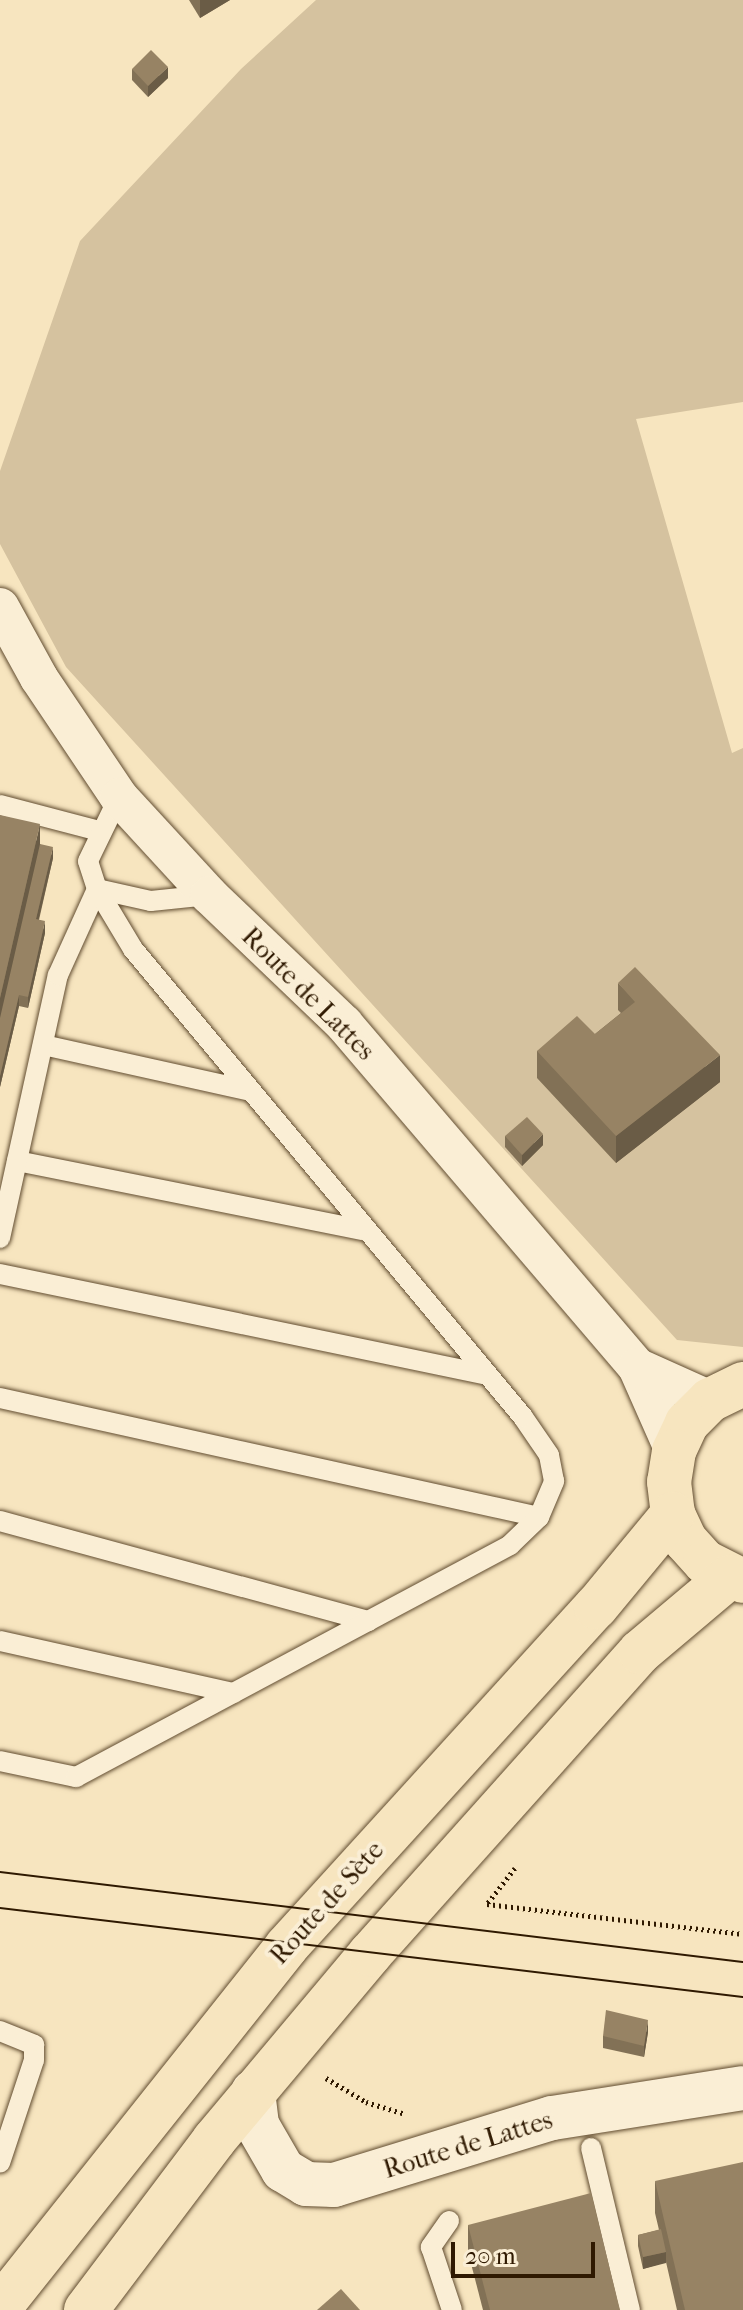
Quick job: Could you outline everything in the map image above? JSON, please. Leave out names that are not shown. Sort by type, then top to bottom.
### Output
[{"type":"main road","points":[[86,2310],[253,2092],[640,1652],[736,1579],[685,1540],[673,1514],[669,1482],[674,1451],[687,1423],[726,1392]]},
{"type":"main road","name":"Route de Sète","points":[[0,2307],[287,1946],[596,1607],[673,1514]]},
{"type":"street","name":"Route de Lattes","points":[[0,607],[39,678],[119,797],[209,895],[344,1024],[637,1367],[674,1451]]},
{"type":"street","name":"Route de Lattes","points":[[637,1367],[726,1392]]},
{"type":"street","name":"Route de Lattes","points":[[253,2092],[257,2125],[283,2170],[306,2184],[334,2185],[552,2118],[743,2088]]},
{"type":"lane","points":[[0,1761],[76,1777],[510,1545],[539,1517],[554,1481],[549,1455],[523,1417],[483,1374],[363,1230],[133,949],[97,889],[88,861],[99,831],[119,797]]},
{"type":"lane","points":[[0,805],[99,831]]},
{"type":"lane","points":[[97,889],[151,901],[209,895]]},
{"type":"lane","points":[[0,1238],[58,975],[97,889]]},
{"type":"lane","points":[[43,1045],[250,1091]]},
{"type":"lane","points":[[17,1161],[363,1230]]},
{"type":"lane","points":[[0,1274],[483,1374]]},
{"type":"lane","points":[[0,1398],[539,1517]]},
{"type":"lane","points":[[0,1521],[369,1621]]},
{"type":"lane","points":[[0,1641],[233,1693]]},
{"type":"lane","points":[[0,2031],[34,2045],[34,2060],[0,2163]]},
{"type":"lane","points":[[591,2148],[630,2310]]},
{"type":"lane","points":[[449,2221],[431,2247],[452,2310]]},
{"type":"path","points":[[526,1854],[487,1904],[743,1934]]},
{"type":"shaded area","points":[[316,0],[743,0],[743,402],[636,419],[732,753],[743,748],[743,1347],[677,1340],[66,667],[0,544],[0,471],[80,241],[241,69]]},
{"type":"building","points":[[151,50],[168,67],[148,86],[132,69]]},
{"type":"building","points":[[0,815],[40,824],[0,998]]},
{"type":"building","points":[[40,844],[53,847],[36,919],[45,921],[28,997],[19,995],[0,1076],[0,1018]]},
{"type":"building","points":[[635,967],[720,1055],[616,1136],[537,1051],[577,1016],[595,1034],[635,1002],[618,983]]},
{"type":"building","points":[[527,1117],[543,1134],[522,1155],[505,1136]]},
{"type":"building","points":[[606,2010],[648,2020],[644,2046],[603,2036]]},
{"type":"building","points":[[743,2162],[743,2310],[685,2310],[655,2181]]},
{"type":"building","points":[[591,2193],[620,2310],[490,2310],[468,2225]]},
{"type":"building","points":[[661,2229],[666,2252],[643,2257],[638,2235]]},
{"type":"building","points":[[341,2289],[360,2310],[317,2310]]},
{"type":"tram line","points":[[0,1872],[743,1962]]},
{"type":"tram line","points":[[0,1908],[743,1997]]}]
